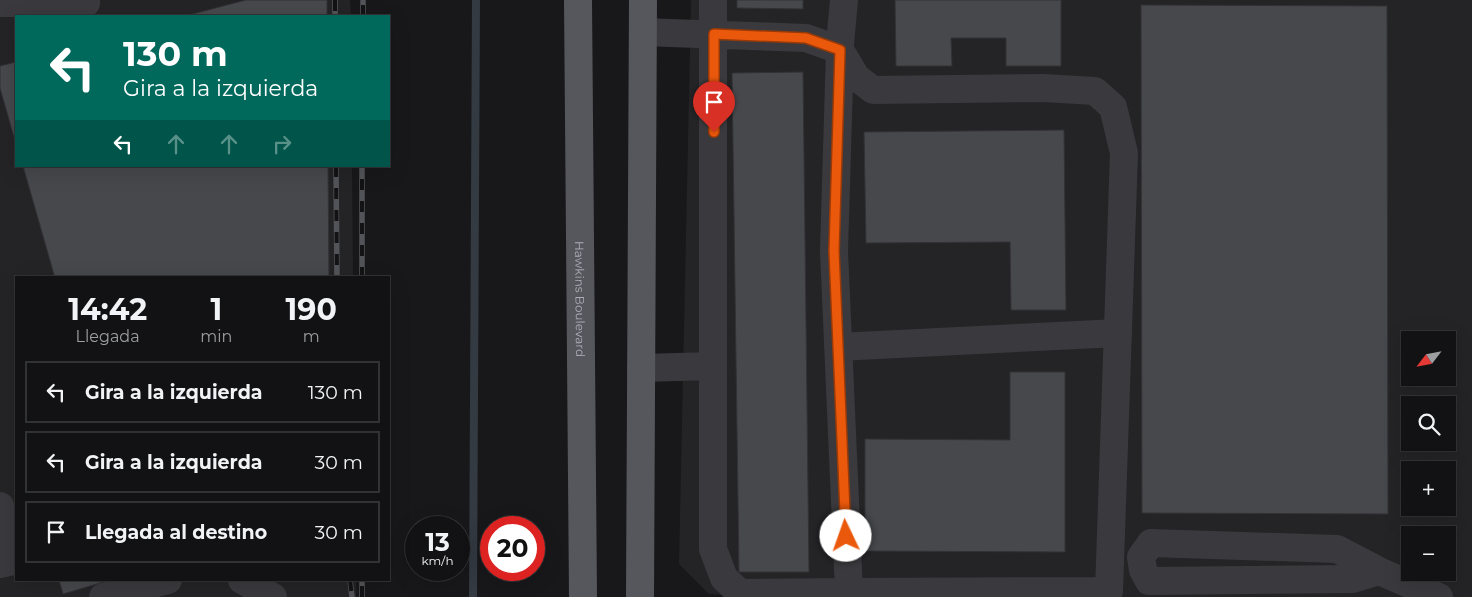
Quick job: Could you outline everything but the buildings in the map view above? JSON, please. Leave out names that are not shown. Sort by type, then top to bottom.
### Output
[{"type":"main road","name":"Hawkins Boulevard","points":[[578,0],[583,597]]},
{"type":"main road","points":[[640,597],[643,0]]},
{"type":"lane","points":[[0,3],[86,3],[86,0]]},
{"type":"lane","points":[[643,32],[714,34],[806,38],[840,50],[856,77],[873,90],[1043,88],[1095,90],[1113,107],[1124,153],[1109,591],[740,593],[724,578],[713,549],[713,366],[714,34],[714,0]]},
{"type":"lane","points":[[844,0],[840,50],[834,251],[849,592]]},
{"type":"lane","points":[[838,347],[1118,333]]},
{"type":"lane","points":[[641,368],[713,366]]},
{"type":"lane","points":[[0,506],[13,561],[0,564]]},
{"type":"lane","points":[[1379,571],[1352,579],[1149,581],[1143,570],[1141,556],[1151,543],[1337,548],[1379,571],[1439,597]]},
{"type":"lane","points":[[103,597],[164,581]]},
{"type":"lane","points":[[244,581],[273,597]]},
{"type":"shaded area","points":[[0,0],[350,0],[351,15],[15,15],[15,167],[352,167],[353,276],[15,276],[15,581],[356,581],[356,597],[0,597]]},
{"type":"shaded area","points":[[691,0],[1472,0],[1472,597],[754,597],[709,594],[679,564]]},
{"type":"waterway","points":[[473,597],[476,0]]},
{"type":"railway","points":[[335,0],[335,15]]},
{"type":"railway","points":[[363,0],[363,15]]},
{"type":"railway","points":[[336,167],[337,276]]},
{"type":"railway","points":[[362,167],[362,276]]},
{"type":"railway","points":[[350,581],[352,597]]},
{"type":"railway","points":[[362,581],[362,597]]},
{"type":"route","points":[[714,132],[714,34],[806,38],[840,50],[834,251],[846,536]]}]
